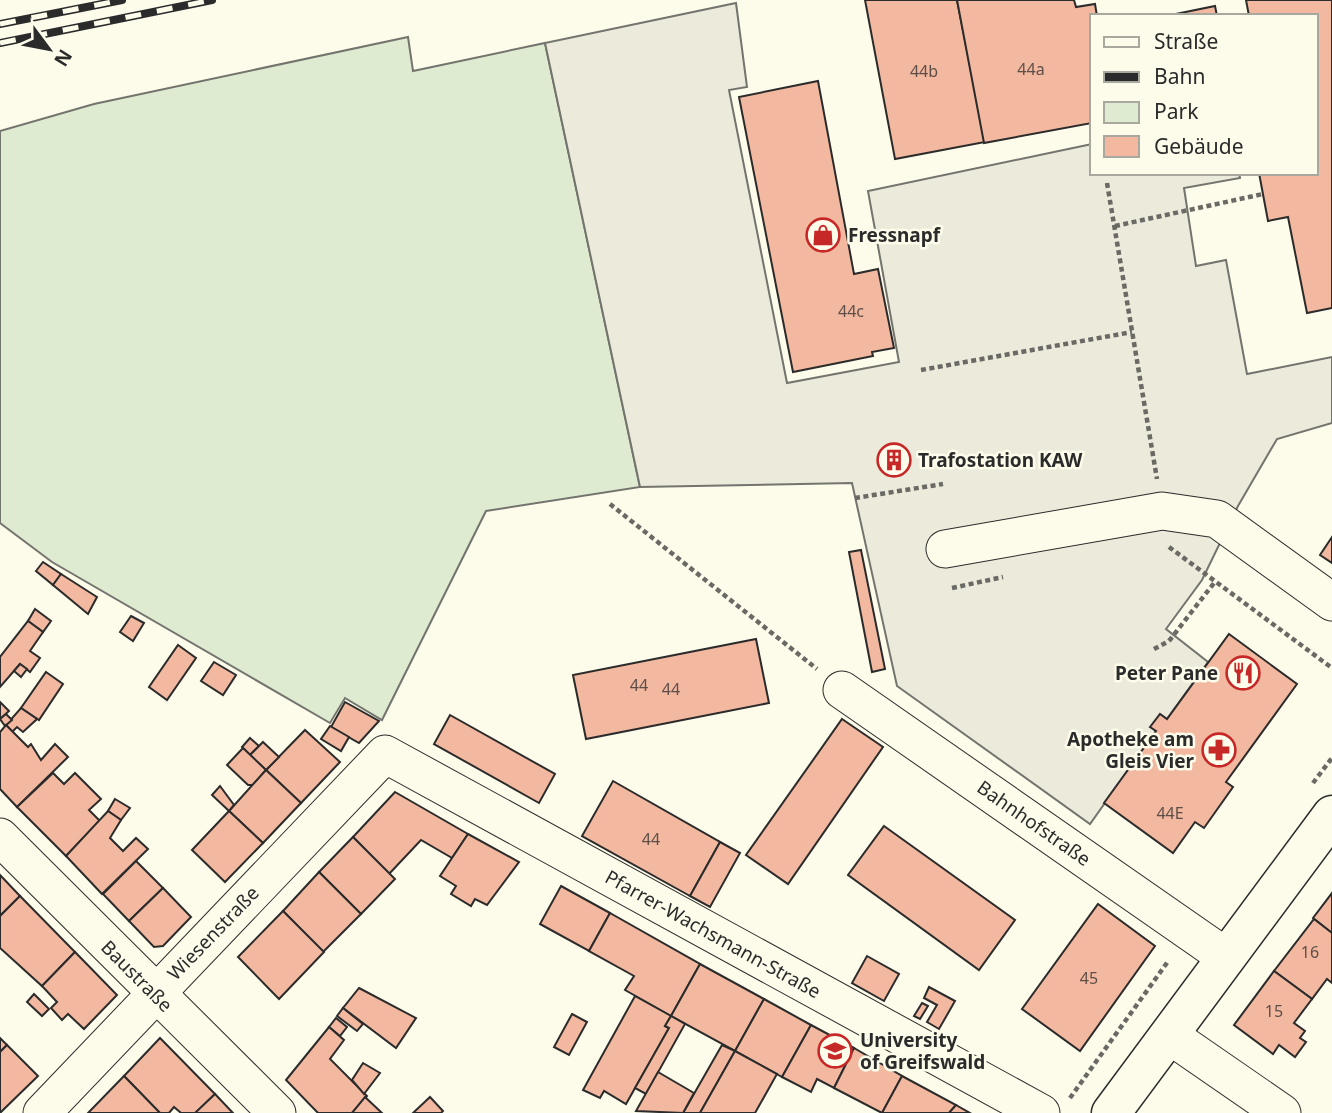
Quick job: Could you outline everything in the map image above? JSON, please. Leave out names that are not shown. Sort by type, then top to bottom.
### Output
[{"type":"main road","points":[[1111,1113],[1332,815]]},
{"type":"street","points":[[945,549],[1162,511],[1217,520],[1332,602]]},
{"type":"street","name":"Bahnhofstraße","points":[[842,690],[1226,957]]},
{"type":"street","name":"Wiesenstraße","points":[[42,1113],[384,754]]},
{"type":"street","name":"Pfarrer-Wachsmann-Straße","points":[[384,754],[1041,1113]]},
{"type":"street","name":"Baustraße","points":[[0,837],[277,1113]]},
{"type":"street","points":[[1169,1035],[1282,1113]]},
{"type":"path","points":[[1107,183],[1169,548],[1332,668]]},
{"type":"path","points":[[1115,226],[1263,194]]},
{"type":"path","points":[[921,370],[1132,331]]},
{"type":"path","points":[[855,498],[943,484]]},
{"type":"path","points":[[610,504],[842,690]]},
{"type":"path","points":[[1154,649],[1169,641],[1214,583]]},
{"type":"green space","points":[[408,37],[413,71],[545,43],[640,487],[486,511],[382,720],[345,698],[330,723],[52,562],[0,523],[0,131],[94,104]]},
{"type":"shaded area","points":[[736,3],[747,87],[729,90],[787,383],[899,362],[868,191],[1090,144],[1090,175],[1239,175],[1240,178],[1184,188],[1196,266],[1226,260],[1247,374],[1332,357],[1332,423],[1277,439],[1238,506],[1202,580],[1166,629],[1208,662],[1167,719],[1160,714],[1151,727],[1156,731],[1090,824],[897,686],[852,483],[640,487],[545,43]]},
{"type":"building","points":[[865,0],[957,0],[985,142],[895,159]]},
{"type":"building","points":[[957,0],[1074,0],[1076,7],[1095,4],[1097,14],[1090,14],[1090,123],[984,143]]},
{"type":"building","points":[[1246,0],[1332,0],[1332,308],[1307,313],[1288,217],[1268,221],[1259,175],[1318,175],[1318,14],[1249,14]]},
{"type":"building","points":[[1215,6],[1217,14],[1176,14]]},
{"type":"building","points":[[818,81],[854,274],[878,269],[894,348],[872,352],[873,356],[793,372],[739,97]]},
{"type":"building","name":"Trafostation KAW","points":[[904,450],[907,465],[883,470],[880,455]]},
{"type":"building","points":[[1332,537],[1332,563],[1320,555]]},
{"type":"building","points":[[861,550],[885,669],[872,672],[849,552]]},
{"type":"building","points":[[43,562],[61,574],[53,585],[36,571]]},
{"type":"building","points":[[61,574],[97,597],[88,614],[53,585]]},
{"type":"building","points":[[35,609],[51,621],[43,632],[28,621]]},
{"type":"building","points":[[131,616],[144,623],[133,641],[120,632]]},
{"type":"building","points":[[28,621],[43,632],[30,651],[40,658],[30,672],[20,664],[0,687],[0,657]]},
{"type":"building","points":[[1229,634],[1297,684],[1226,782],[1233,787],[1204,828],[1195,822],[1173,853],[1104,803],[1156,731],[1150,727],[1160,714],[1167,719]]},
{"type":"building","points":[[756,639],[769,703],[586,739],[573,675]]},
{"type":"building","points":[[178,645],[196,658],[167,700],[149,687]]},
{"type":"building","points":[[214,662],[236,675],[223,695],[201,681]]},
{"type":"building","points":[[20,664],[27,669],[21,677],[14,671]]},
{"type":"building","points":[[46,672],[63,684],[39,720],[21,708]]},
{"type":"building","points":[[0,702],[9,711],[0,719]]},
{"type":"building","points":[[345,702],[379,721],[359,743],[331,727]]},
{"type":"building","points":[[21,708],[37,719],[23,732],[17,727],[12,732],[6,725]]},
{"type":"building","points":[[6,714],[12,720],[5,726],[0,719]]},
{"type":"building","points":[[450,715],[555,774],[539,803],[434,744]]},
{"type":"building","points":[[842,719],[883,747],[788,884],[746,855]]},
{"type":"building","points":[[6,725],[28,747],[31,744],[41,760],[55,744],[68,757],[17,807],[0,789],[0,732]]},
{"type":"building","points":[[330,726],[349,737],[341,751],[321,739]]},
{"type":"building","points":[[305,730],[340,762],[301,803],[266,770]]},
{"type":"building","points":[[250,738],[259,746],[250,755],[242,747]]},
{"type":"building","points":[[263,742],[279,757],[266,770],[250,755]]},
{"type":"building","points":[[243,748],[266,770],[253,785],[248,785],[227,765]]},
{"type":"building","points":[[266,770],[301,803],[263,843],[229,811]]},
{"type":"building","points":[[53,773],[64,784],[75,773],[101,799],[89,810],[100,821],[66,856],[17,807]]},
{"type":"building","points":[[613,781],[720,842],[690,896],[582,836]]},
{"type":"building","points":[[220,786],[234,805],[229,811],[212,795]]},
{"type":"building","points":[[395,792],[468,834],[452,858],[421,840],[389,874],[353,837]]},
{"type":"building","points":[[115,799],[130,808],[121,820],[108,811]]},
{"type":"building","points":[[108,811],[121,820],[110,838],[123,851],[136,838],[148,849],[102,894],[66,856]]},
{"type":"building","points":[[229,811],[263,843],[225,882],[192,850]]},
{"type":"building","points":[[884,826],[1015,920],[979,970],[848,875]]},
{"type":"building","points":[[468,834],[519,862],[487,905],[475,899],[471,906],[451,894],[456,886],[440,876]]},
{"type":"building","points":[[353,837],[395,879],[361,914],[319,872]]},
{"type":"building","points":[[720,842],[740,853],[710,907],[690,896]]},
{"type":"building","points":[[136,861],[163,888],[129,921],[103,894]]},
{"type":"building","points":[[319,872],[361,914],[323,952],[283,911]]},
{"type":"building","points":[[0,875],[20,896],[0,916]]},
{"type":"building","points":[[561,886],[610,913],[589,951],[540,924]]},
{"type":"building","points":[[163,888],[191,917],[163,946],[154,947],[129,921]]},
{"type":"building","points":[[1332,893],[1332,933],[1313,918]]},
{"type":"building","points":[[20,896],[75,952],[42,986],[0,948],[0,916]]},
{"type":"building","points":[[1098,904],[1155,946],[1080,1051],[1022,1009]]},
{"type":"building","points":[[283,911],[324,952],[279,999],[238,957]]},
{"type":"building","points":[[610,913],[700,964],[671,1016],[625,990],[634,976],[589,951]]},
{"type":"building","points":[[1314,919],[1332,933],[1332,983],[1327,979],[1312,999],[1274,971]]},
{"type":"building","points":[[75,952],[117,995],[84,1029],[68,1014],[62,1020],[51,1008],[57,1002],[42,986]]},
{"type":"building","points":[[867,956],[899,974],[884,1001],[852,983]]},
{"type":"building","points":[[700,964],[764,999],[735,1051],[671,1016]]},
{"type":"building","points":[[1274,971],[1312,999],[1294,1023],[1305,1031],[1300,1038],[1306,1042],[1295,1057],[1279,1045],[1273,1054],[1234,1025]]},
{"type":"building","points":[[929,987],[955,1001],[939,1029],[927,1022],[937,1005],[924,998]]},
{"type":"building","points":[[359,988],[416,1018],[396,1048],[343,1008]]},
{"type":"building","points":[[34,994],[49,1009],[42,1016],[27,1002]]},
{"type":"building","points":[[635,996],[671,1016],[665,1026],[669,1028],[626,1104],[604,1091],[600,1098],[583,1090]]},
{"type":"building","points":[[764,999],[811,1025],[782,1077],[735,1051]]},
{"type":"building","points":[[922,1003],[928,1006],[920,1019],[914,1016]]},
{"type":"building","points":[[343,1008],[363,1024],[357,1031],[337,1016]]},
{"type":"building","points":[[572,1014],[587,1022],[569,1055],[554,1047]]},
{"type":"building","points":[[671,1016],[685,1024],[646,1094],[635,1088],[669,1028],[665,1026]]},
{"type":"building","points":[[336,1018],[347,1027],[340,1036],[329,1027]]},
{"type":"building","points":[[811,1025],[854,1048],[834,1088],[817,1079],[811,1092],[782,1077]]},
{"type":"building","points":[[329,1027],[344,1040],[330,1059],[367,1096],[352,1113],[318,1113],[286,1080]]},
{"type":"building","points":[[0,1038],[7,1045],[0,1052]]},
{"type":"building","points":[[160,1038],[215,1094],[196,1113],[181,1113],[174,1107],[169,1113],[160,1113],[124,1076]]},
{"type":"building","points":[[7,1045],[38,1076],[0,1113],[0,1052]]},
{"type":"building","points":[[722,1045],[735,1051],[700,1113],[683,1113]]},
{"type":"building","points":[[854,1048],[902,1076],[882,1113],[834,1088]]},
{"type":"building","points":[[735,1051],[777,1074],[755,1113],[700,1113]]},
{"type":"building","points":[[363,1063],[380,1073],[364,1094],[352,1080]]},
{"type":"building","points":[[658,1072],[694,1093],[683,1113],[636,1111]]},
{"type":"building","points":[[124,1076],[160,1113],[88,1113]]},
{"type":"building","points":[[902,1076],[956,1105],[949,1113],[882,1113]]},
{"type":"building","points":[[215,1094],[233,1113],[195,1113]]},
{"type":"building","points":[[365,1097],[382,1113],[352,1113]]},
{"type":"building","points":[[430,1097],[443,1111],[441,1113],[413,1113]]},
{"type":"building","points":[[956,1105],[970,1113],[949,1113]]},
{"type":"railway","points":[[0,24],[122,0]]},
{"type":"railway","points":[[0,43],[212,0]]},
{"type":"place","name":"Fressnapf","points":[[823,235]]},
{"type":"place","name":"Trafostation KAW","points":[[894,460]]},
{"type":"place","name":"Peter Pane","points":[[1243,673]]},
{"type":"place","name":"Apotheke am Gleis Vier","points":[[1219,750]]},
{"type":"place","name":"University of Greifswald","points":[[835,1051]]}]
